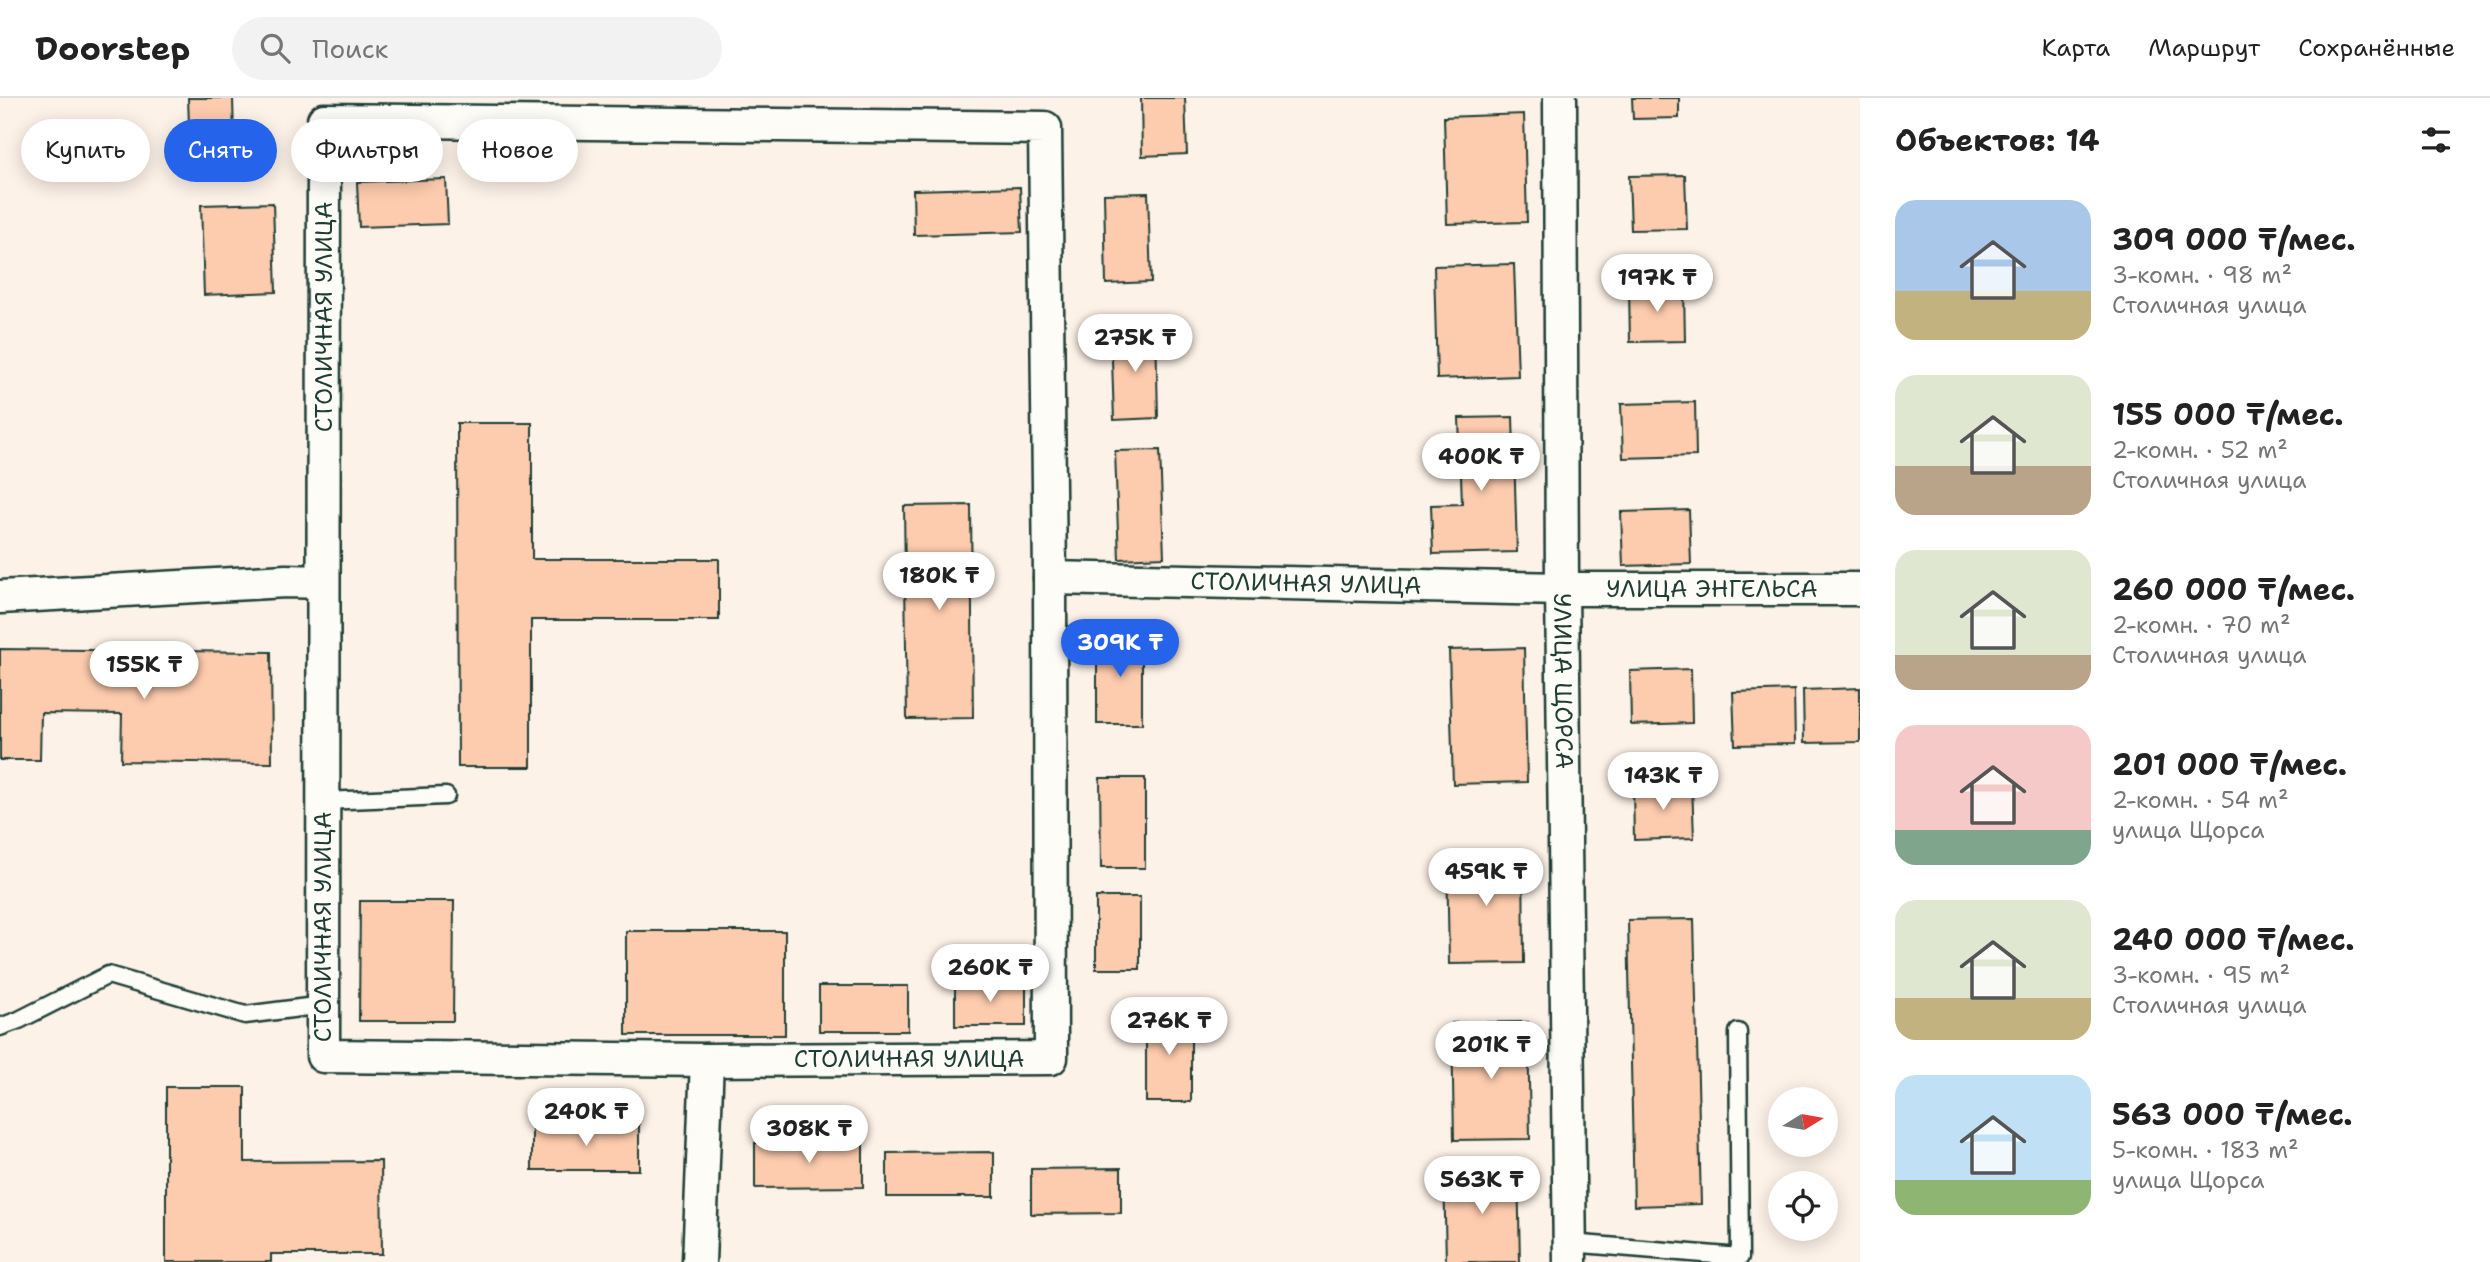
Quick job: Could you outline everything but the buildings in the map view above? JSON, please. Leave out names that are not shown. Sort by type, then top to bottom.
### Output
[{"type":"street","name":"УЛИЦА ЩОРСА","points":[[1560,98],[1562,589],[1570,1252]]},
{"type":"street","name":"СТОЛИЧНАЯ УЛИЦА","points":[[686,110],[1045,128],[1050,578],[1051,1058],[707,1060],[323,1056],[324,120],[686,110]]},
{"type":"street","name":"СТОЛИЧНАЯ УЛИЦА","points":[[1050,578],[1562,589]]},
{"type":"street","points":[[0,597],[286,581],[323,582]]},
{"type":"street","name":"УЛИЦА ЭНГЕЛЬСА","points":[[1562,589],[1860,589]]},
{"type":"street","points":[[699,1262],[707,1060]]},
{"type":"lane","points":[[323,801],[446,796]]},
{"type":"lane","points":[[0,1027],[108,975],[245,1015],[323,1005]]},
{"type":"lane","points":[[1570,1252],[1740,1257],[1738,1032]]}]
